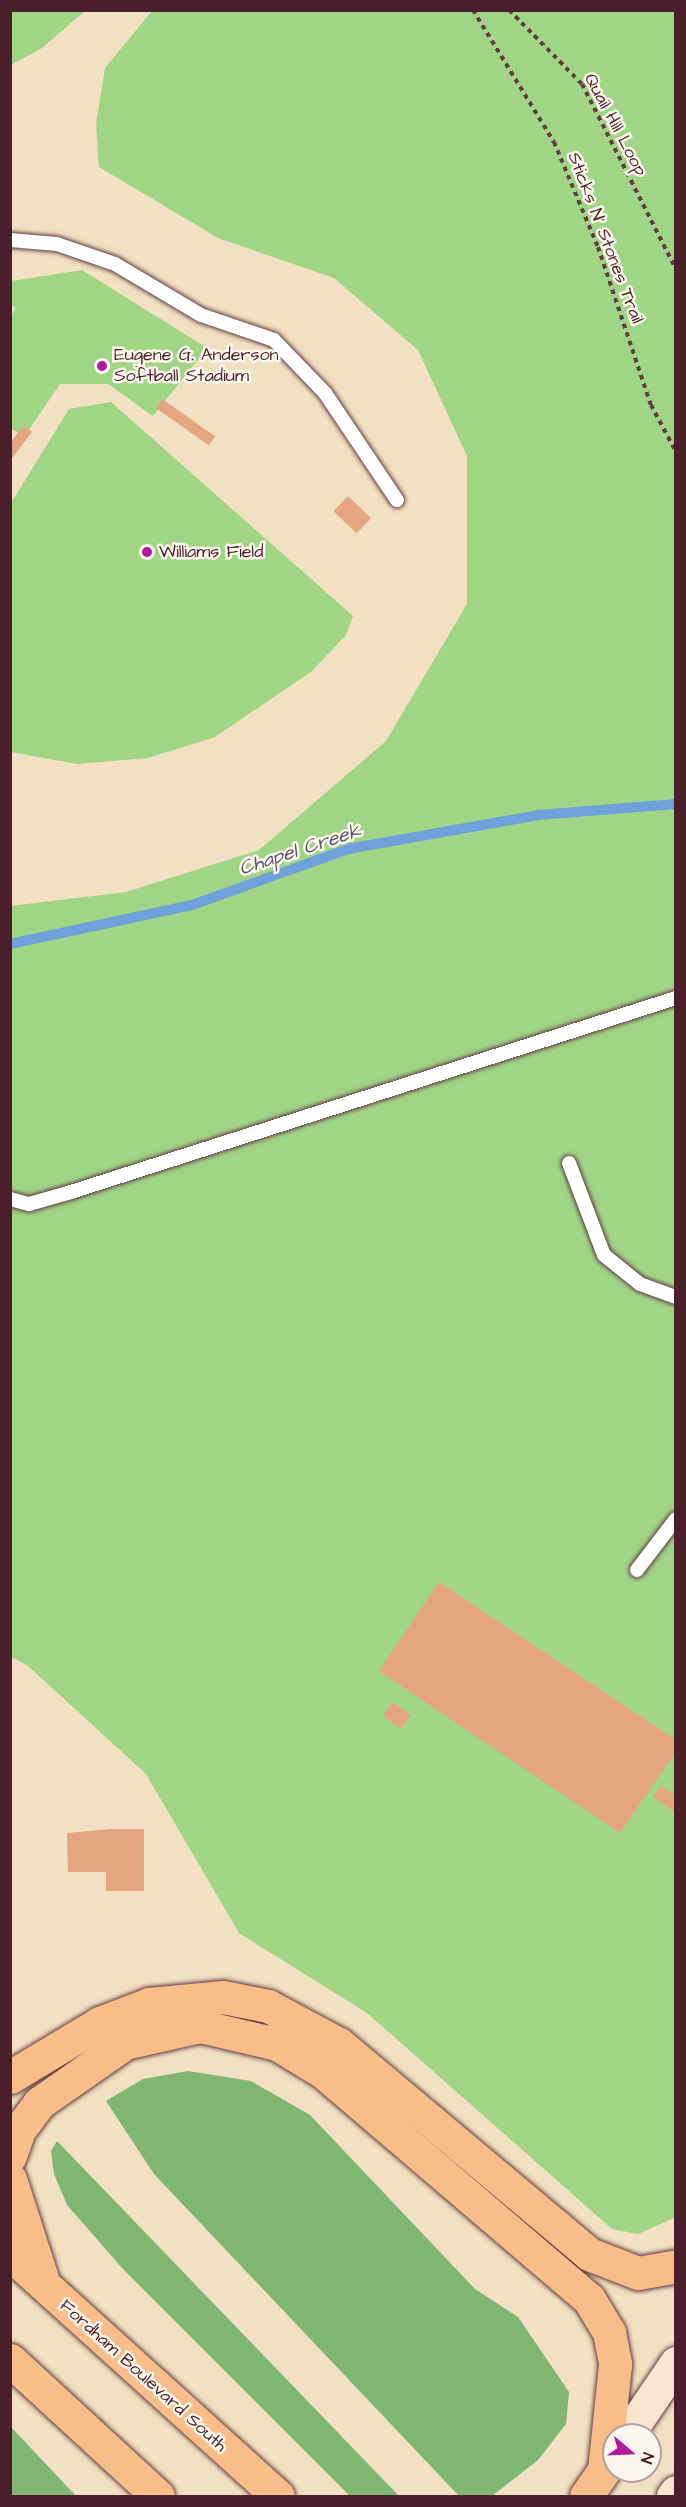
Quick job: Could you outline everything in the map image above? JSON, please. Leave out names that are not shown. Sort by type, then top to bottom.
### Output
[{"type":"highway","points":[[10,2077],[100,2023],[148,2004],[223,1997],[268,2006],[339,2044],[589,2254],[638,2273],[675,2266]]},
{"type":"highway","points":[[10,2156],[19,2130],[39,2103],[125,2043],[200,2026],[277,2044],[323,2072],[589,2299],[609,2332],[615,2364],[601,2474]]},
{"type":"highway","points":[[10,2179],[45,2289]]},
{"type":"highway","name":"Fordham Boulevard South","points":[[10,2254],[45,2289],[278,2496]]},
{"type":"highway","points":[[10,2360],[158,2496]]},
{"type":"main road","points":[[635,2423],[675,2363]]},
{"type":"main road","points":[[673,2496],[675,2492]]},
{"type":"lane","points":[[10,240],[57,244],[115,264],[201,315],[274,340],[325,393],[397,500]]},
{"type":"lane","points":[[10,1199],[29,1204],[71,1192],[675,998]]},
{"type":"lane","points":[[569,1163],[604,1255],[640,1284],[675,1297]]},
{"type":"lane","points":[[637,1570],[675,1519]]},
{"type":"path","name":"Sticks N' Stones Trail","points":[[473,10],[554,142],[598,247],[651,405],[675,452]]},
{"type":"path","name":"Quail Hill Loop","points":[[509,10],[582,84],[675,269]]},
{"type":"green space","points":[[11,10],[85,11],[42,48],[11,65]]},
{"type":"green space","points":[[152,11],[675,11],[676,2217],[638,2234],[612,2229],[367,2013],[239,1933],[146,1774],[27,1665],[11,1657],[10,906],[126,892],[259,850],[386,741],[467,604],[467,456],[418,350],[334,278],[218,238],[99,167],[96,124],[105,68]]},
{"type":"green space","name":"Eugene G. Anderson Softball Stadium","points":[[82,270],[207,348],[153,416],[108,384],[60,384],[24,437],[11,428],[10,317],[16,308],[11,304],[11,281]]},
{"type":"green space","name":"Williams Field","points":[[111,402],[353,616],[346,635],[312,671],[215,737],[148,758],[77,764],[11,752],[11,503],[69,409]]},
{"type":"green space","points":[[188,2071],[251,2081],[310,2115],[475,2289],[518,2317],[569,2392],[566,2424],[538,2460],[492,2496],[459,2496],[154,2174],[106,2101],[143,2079]]},
{"type":"green space","points":[[57,2141],[399,2496],[350,2496],[123,2269],[67,2205],[54,2174],[51,2151]]},
{"type":"green space","points":[[11,2427],[76,2496],[11,2496]]},
{"type":"building","points":[[162,399],[215,436],[209,445],[156,408]]},
{"type":"building","points":[[23,426],[32,432],[10,461],[10,443]]},
{"type":"building","points":[[348,496],[371,518],[356,533],[333,511]]},
{"type":"building","points":[[439,1582],[676,1740],[676,1751],[620,1833],[379,1671]]},
{"type":"building","points":[[393,1702],[411,1715],[401,1729],[383,1716]]},
{"type":"building","points":[[661,1786],[676,1796],[676,1813],[653,1797]]},
{"type":"building","points":[[144,1829],[144,1891],[106,1891],[106,1872],[68,1872],[67,1833]]},
{"type":"waterway","name":"Chapel Creek","points":[[10,944],[192,905],[348,849],[538,815],[676,804]]},
{"type":"place","name":"Eugene G. Anderson Softball Stadium","points":[[102,366]]},
{"type":"place","name":"Williams Field","points":[[147,552]]}]
